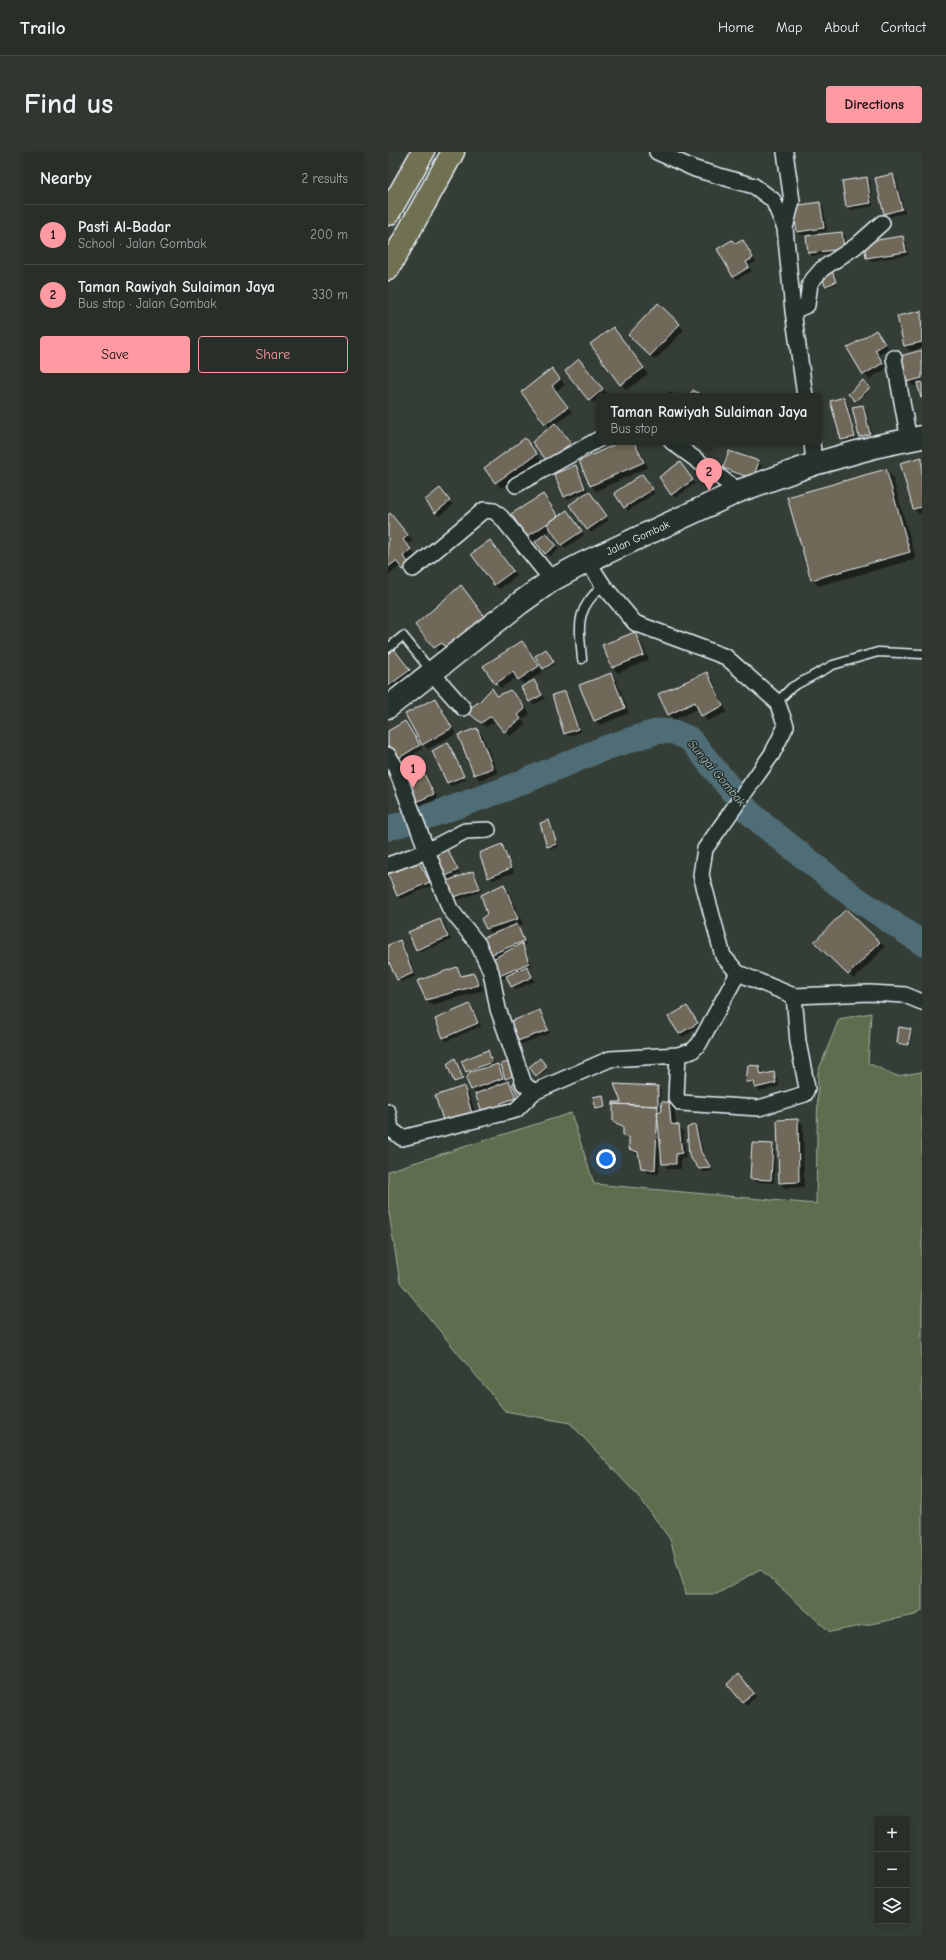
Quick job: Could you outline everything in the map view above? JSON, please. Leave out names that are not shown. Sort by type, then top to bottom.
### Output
[{"type":"highway","points":[[388,214],[423,152]]},
{"type":"highway","points":[[388,269],[453,152]]},
{"type":"main road","name":"Jalan Gombak","points":[[388,707],[430,671],[552,580],[740,491],[814,464],[916,438]]},
{"type":"street","points":[[656,152],[695,169],[754,186],[773,200],[785,228],[793,311],[805,393]]},
{"type":"street","points":[[785,152],[792,201],[785,228]]},
{"type":"street","points":[[793,311],[807,305],[810,283],[822,269],[856,246],[882,223]]},
{"type":"street","points":[[894,358],[916,438]]},
{"type":"street","points":[[516,485],[596,441]]},
{"type":"street","points":[[676,445],[740,491]]},
{"type":"street","points":[[812,445],[814,464]]},
{"type":"street","points":[[412,569],[484,510],[494,511],[501,517],[552,580]]},
{"type":"street","points":[[588,562],[603,585],[635,622],[726,657],[777,702],[786,726],[772,754],[705,849],[701,875],[723,956],[738,973],[794,996],[870,993],[905,995],[922,1002]]},
{"type":"street","points":[[430,671],[463,708]]},
{"type":"street","points":[[388,755],[395,766],[450,909],[478,944],[491,972],[498,1009],[524,1084],[534,1092]]},
{"type":"street","points":[[388,865],[427,851],[465,831],[488,830]]},
{"type":"street","points":[[388,1112],[392,1129],[402,1138],[516,1110],[534,1092],[610,1059],[678,1054],[692,1051],[700,1044],[738,973]]},
{"type":"street","points":[[678,1054],[676,1097],[681,1103],[759,1108],[805,1094],[807,1088],[798,1042],[794,996]]},
{"type":"lane","points":[[582,659],[581,615],[588,599],[603,585]]},
{"type":"lane","points":[[388,648],[403,636],[430,671],[388,701]]},
{"type":"lane","points":[[777,702],[792,687],[833,665],[878,652],[922,654]]},
{"type":"green space","points":[[871,1013],[868,1063],[897,1076],[922,1072],[922,1611],[915,1615],[830,1632],[760,1569],[717,1594],[686,1594],[670,1539],[639,1497],[570,1423],[505,1411],[400,1282],[388,1206],[388,1171],[571,1113],[594,1184],[816,1204],[818,1072],[839,1019]]},
{"type":"building","points":[[893,174],[902,209],[884,214],[875,178]]},
{"type":"building","points":[[867,177],[871,203],[846,207],[842,181]]},
{"type":"building","points":[[820,202],[824,228],[797,232],[793,206]]},
{"type":"building","points":[[842,232],[844,249],[808,253],[806,236]]},
{"type":"building","points":[[903,236],[906,252],[866,258],[864,242]]},
{"type":"building","points":[[732,240],[735,244],[743,240],[753,258],[746,262],[749,267],[733,277],[717,249]]},
{"type":"building","points":[[832,271],[836,282],[825,286],[822,274]]},
{"type":"building","points":[[658,303],[680,324],[650,356],[628,335]]},
{"type":"building","points":[[921,311],[922,342],[904,346],[897,316]]},
{"type":"building","points":[[613,327],[644,368],[620,385],[590,344]]},
{"type":"building","points":[[876,330],[885,344],[875,350],[883,363],[863,375],[847,348]]},
{"type":"building","points":[[922,350],[922,378],[907,382],[900,356]]},
{"type":"building","points":[[579,359],[603,389],[596,393],[596,395],[589,401],[565,371]]},
{"type":"building","points":[[552,368],[560,379],[552,386],[568,407],[545,424],[521,392]]},
{"type":"building","points":[[863,380],[870,388],[855,401],[848,394]]},
{"type":"building","points":[[922,382],[922,398],[921,398],[917,383]]},
{"type":"building","points":[[693,390],[698,393],[691,393]]},
{"type":"building","points":[[844,397],[855,437],[841,440],[830,401]]},
{"type":"building","points":[[863,405],[870,434],[859,437],[852,407]]},
{"type":"building","points":[[555,423],[571,443],[547,461],[532,442]]},
{"type":"building","points":[[525,438],[537,454],[495,483],[484,468]]},
{"type":"building","points":[[614,445],[636,445],[644,462],[590,486],[579,461]]},
{"type":"building","points":[[729,451],[759,461],[753,479],[723,468]]},
{"type":"building","points":[[922,457],[922,507],[913,509],[900,463]]},
{"type":"building","points":[[680,462],[693,480],[671,495],[659,477]]},
{"type":"building","points":[[576,465],[585,488],[564,497],[554,474]]},
{"type":"building","points":[[886,469],[910,552],[811,580],[787,497]]},
{"type":"building","points":[[642,474],[653,489],[624,508],[614,493]]},
{"type":"building","points":[[440,488],[450,501],[435,513],[425,500]]},
{"type":"building","points":[[589,491],[607,516],[587,530],[569,505]]},
{"type":"building","points":[[543,494],[558,516],[527,537],[511,514]]},
{"type":"building","points":[[567,510],[582,531],[561,545],[547,524]]},
{"type":"building","points":[[390,513],[408,535],[403,540],[411,549],[403,556],[410,564],[403,570],[396,561],[388,567],[388,515]]},
{"type":"building","points":[[546,533],[556,545],[545,554],[535,542]]},
{"type":"building","points":[[490,540],[513,571],[494,585],[471,554]]},
{"type":"building","points":[[461,585],[490,624],[451,654],[442,643],[434,648],[415,625]]},
{"type":"building","points":[[635,632],[644,655],[612,668],[602,645]]},
{"type":"building","points":[[522,641],[539,666],[518,680],[513,672],[495,684],[483,666]]},
{"type":"building","points":[[394,649],[410,670],[388,686],[388,654]]},
{"type":"building","points":[[546,649],[554,662],[543,669],[535,656]]},
{"type":"building","points":[[707,672],[723,706],[701,716],[695,702],[668,715],[658,694]]},
{"type":"building","points":[[611,673],[625,708],[594,721],[579,685]]},
{"type":"building","points":[[534,680],[542,695],[529,702],[521,687]]},
{"type":"building","points":[[492,688],[497,696],[510,690],[520,700],[525,709],[518,715],[521,719],[504,732],[491,716],[481,723],[466,711],[480,701]]},
{"type":"building","points":[[565,691],[578,729],[564,734],[552,695]]},
{"type":"building","points":[[435,698],[452,728],[422,745],[405,714]]},
{"type":"building","points":[[405,721],[420,745],[397,759],[388,744],[388,731]]},
{"type":"building","points":[[477,728],[493,768],[474,775],[458,735]]},
{"type":"building","points":[[448,742],[464,776],[447,783],[432,751]]},
{"type":"building","points":[[416,757],[434,794],[416,802],[400,767]]},
{"type":"building","points":[[549,820],[557,844],[547,847],[540,823]]},
{"type":"building","points":[[502,844],[511,868],[488,878],[479,853]]},
{"type":"building","points":[[447,849],[458,870],[446,876],[435,855]]},
{"type":"building","points":[[418,860],[430,882],[397,896],[388,874]]},
{"type":"building","points":[[473,871],[480,888],[454,897],[447,881]]},
{"type":"building","points":[[504,884],[518,919],[486,929],[481,919],[487,914],[481,895]]},
{"type":"building","points":[[846,909],[880,942],[848,975],[814,942]]},
{"type":"building","points":[[440,919],[448,937],[416,950],[408,932]]},
{"type":"building","points":[[517,924],[524,941],[487,956],[480,939]]},
{"type":"building","points":[[400,940],[413,973],[397,980],[388,960],[388,945]]},
{"type":"building","points":[[522,943],[529,963],[497,977],[491,960]]},
{"type":"building","points":[[527,966],[532,977],[511,987],[506,976]]},
{"type":"building","points":[[457,967],[461,976],[474,973],[479,985],[426,1000],[417,981]]},
{"type":"building","points":[[470,1004],[478,1023],[443,1038],[435,1019]]},
{"type":"building","points":[[687,1006],[698,1023],[679,1034],[668,1017]]},
{"type":"building","points":[[540,1010],[548,1030],[512,1043],[504,1024]]},
{"type":"building","points":[[899,1027],[911,1029],[908,1045],[897,1043]]},
{"type":"building","points":[[488,1050],[492,1062],[466,1072],[461,1061]]},
{"type":"building","points":[[455,1058],[463,1079],[454,1082],[447,1064]]},
{"type":"building","points":[[540,1058],[547,1067],[536,1076],[529,1067]]},
{"type":"building","points":[[509,1062],[513,1076],[505,1079],[501,1064]]},
{"type":"building","points":[[498,1064],[503,1078],[471,1090],[466,1079],[470,1072]]},
{"type":"building","points":[[748,1065],[759,1066],[761,1075],[774,1072],[776,1083],[755,1088],[754,1082],[746,1082]]},
{"type":"building","points":[[520,1080],[527,1096],[519,1098],[512,1084]]},
{"type":"building","points":[[509,1081],[516,1098],[501,1103],[502,1106],[484,1116],[475,1094]]},
{"type":"building","points":[[614,1084],[658,1086],[658,1106],[613,1104],[613,1102],[621,1102]]},
{"type":"building","points":[[464,1086],[472,1114],[444,1123],[435,1096]]},
{"type":"building","points":[[603,1095],[605,1107],[596,1109],[593,1097]]},
{"type":"building","points":[[661,1102],[669,1102],[671,1124],[679,1125],[682,1153],[676,1154],[676,1164],[662,1164],[657,1112],[662,1111]]},
{"type":"building","points":[[613,1104],[658,1106],[655,1170],[641,1168],[638,1152],[629,1149],[629,1138],[623,1136],[623,1126],[613,1122]]},
{"type":"building","points":[[798,1119],[799,1182],[779,1183],[777,1120]]},
{"type":"building","points":[[695,1124],[701,1152],[711,1168],[699,1169],[689,1156],[687,1128]]},
{"type":"building","points":[[752,1143],[773,1144],[771,1180],[750,1179]]},
{"type":"building","points":[[738,1674],[754,1693],[742,1702],[727,1684]]},
{"type":"waterway","name":"Sungai Gombak","points":[[388,828],[432,815],[503,790],[605,748],[659,731],[674,732],[690,739],[749,812],[765,826],[854,897],[922,943]]},
{"type":"place","name":"Taman Rawiyah Sulaiman Jaya","points":[[709,491]]},
{"type":"place","name":"Pasti Al-Badar","points":[[413,788]]}]
